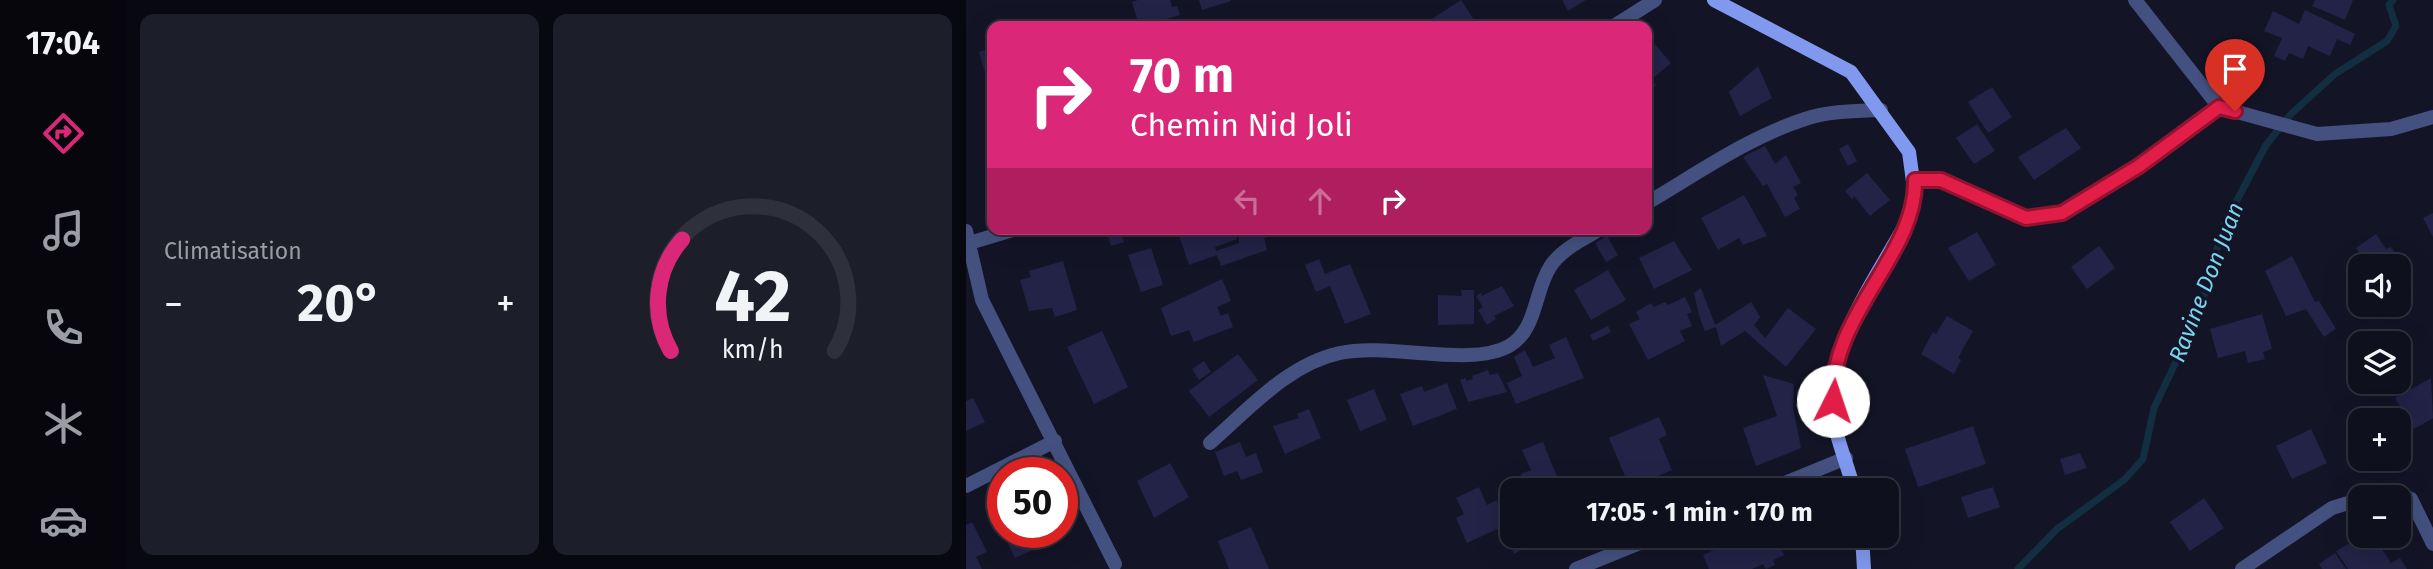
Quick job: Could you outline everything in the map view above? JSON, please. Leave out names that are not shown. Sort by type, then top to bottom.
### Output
[{"type":"main road","points":[[1714,0],[1850,72],[1881,110],[1909,152],[1915,180],[1911,214],[1838,355],[1832,385],[1833,417],[1851,478]]},
{"type":"main road","points":[[1863,548],[1864,569]]},
{"type":"street","points":[[1622,21],[1655,0]]},
{"type":"street","points":[[2135,0],[2219,107],[2317,134],[2391,129],[2433,117]]},
{"type":"street","points":[[1915,180],[1941,180],[2026,218],[2062,213],[2139,166],[2219,107]]},
{"type":"street","points":[[1652,199],[1759,138],[1807,118],[1844,111],[1881,110]]},
{"type":"street","points":[[989,235],[967,240],[982,300],[1117,567]]},
{"type":"street","points":[[1210,443],[1287,377],[1322,358],[1365,350],[1489,354],[1510,346],[1522,335],[1531,320],[1551,265],[1590,235]]},
{"type":"street","points":[[966,486],[1055,440]]},
{"type":"street","points":[[1797,478],[1846,458]]},
{"type":"street","points":[[2411,501],[2433,544]]},
{"type":"street","points":[[2242,569],[2332,508],[2348,503]]},
{"type":"street","points":[[1576,569],[1628,548]]},
{"type":"building","points":[[1170,0],[1172,7],[1177,6],[1180,15],[1159,21],[1138,21],[1132,2]]},
{"type":"building","points":[[1199,0],[1231,0],[1231,1],[1202,10]]},
{"type":"building","points":[[1461,0],[1475,21],[1429,21]]},
{"type":"building","points":[[1562,0],[1586,0],[1568,11]]},
{"type":"building","points":[[2315,0],[2353,0],[2345,20],[2312,6]]},
{"type":"building","points":[[2305,10],[2355,34],[2350,45],[2337,39],[2330,56],[2308,46],[2303,59],[2289,53],[2285,61],[2274,56],[2282,38],[2264,31],[2273,11],[2299,24]]},
{"type":"building","points":[[1652,41],[1671,63],[1652,79]]},
{"type":"building","points":[[987,50],[987,80],[979,52]]},
{"type":"building","points":[[1758,66],[1772,98],[1740,116],[1729,92]]},
{"type":"building","points":[[1992,87],[2012,117],[1988,133],[1968,102]]},
{"type":"building","points":[[1977,124],[1995,151],[1974,164],[1956,138]]},
{"type":"building","points":[[2066,128],[2081,148],[2034,180],[2018,157]]},
{"type":"building","points":[[1848,144],[1857,161],[1848,166],[1839,149]]},
{"type":"building","points":[[1765,146],[1775,164],[1786,155],[1801,183],[1793,187],[1798,195],[1794,198],[1800,209],[1785,217],[1767,184],[1763,186],[1743,157]]},
{"type":"building","points":[[1867,173],[1890,200],[1870,216],[1854,196],[1852,199],[1845,191]]},
{"type":"building","points":[[1744,195],[1767,236],[1743,245],[1739,238],[1718,250],[1701,218]]},
{"type":"building","points":[[2433,213],[2433,237],[2423,218]]},
{"type":"building","points":[[1977,232],[1996,265],[1969,281],[1948,248]]},
{"type":"building","points":[[2376,234],[2386,249],[2391,247],[2395,254],[2360,254],[2356,248]]},
{"type":"building","points":[[1108,235],[1122,235],[1124,242],[1111,246]]},
{"type":"building","points":[[1179,235],[1236,235],[1237,239],[1215,247],[1216,251],[1239,243],[1239,235],[1273,235],[1264,238],[1267,250],[1221,266],[1217,255],[1189,265]]},
{"type":"building","points":[[1607,236],[1618,255],[1606,262],[1595,243]]},
{"type":"building","points":[[1674,241],[1692,270],[1654,289],[1639,258]]},
{"type":"building","points":[[2099,246],[2115,268],[2087,289],[2071,267]]},
{"type":"building","points":[[1151,248],[1163,285],[1141,292],[1128,255]]},
{"type":"building","points":[[2292,256],[2315,302],[2319,301],[2336,329],[2324,337],[2306,309],[2286,316],[2265,271]]},
{"type":"building","points":[[1319,259],[1325,274],[1350,264],[1371,314],[1345,324],[1330,286],[1316,292],[1305,265]]},
{"type":"building","points":[[1063,261],[1077,310],[1055,317],[1052,308],[1029,311],[1020,280],[1031,277],[1029,271]]},
{"type":"building","points":[[1608,270],[1626,300],[1591,320],[1574,290]]},
{"type":"building","points":[[1222,279],[1231,301],[1217,307],[1221,316],[1228,313],[1233,327],[1194,342],[1189,330],[1171,336],[1161,308]]},
{"type":"building","points":[[1502,286],[1514,306],[1494,316],[1496,319],[1487,325],[1478,310],[1483,307],[1476,296],[1481,293],[1482,296]]},
{"type":"building","points":[[1701,288],[1715,325],[1751,302],[1760,317],[1754,325],[1765,338],[1788,308],[1816,329],[1786,367],[1745,331],[1721,346],[1716,327],[1705,331],[1699,315],[1694,293]]},
{"type":"building","points":[[1461,290],[1474,290],[1474,324],[1438,325],[1438,295],[1462,296]]},
{"type":"building","points":[[1685,297],[1692,312],[1687,314],[1692,326],[1680,331],[1685,341],[1648,360],[1629,324],[1640,319],[1636,312],[1651,303],[1654,307],[1665,302],[1668,305]]},
{"type":"building","points":[[2262,314],[2272,349],[2263,352],[2265,359],[2248,363],[2245,351],[2218,358],[2210,329]]},
{"type":"building","points":[[1947,316],[1973,331],[1958,358],[1961,360],[1954,374],[1921,354],[1933,332],[1936,334]]},
{"type":"building","points":[[1608,326],[1611,332],[1593,341],[1590,335]]},
{"type":"building","points":[[1102,331],[1128,387],[1094,404],[1067,347]]},
{"type":"building","points":[[1566,337],[1584,378],[1516,404],[1507,383],[1522,376],[1514,357],[1525,350],[1533,367],[1555,358],[1549,345]]},
{"type":"building","points":[[1238,354],[1258,380],[1209,417],[1189,391]]},
{"type":"building","points":[[1204,361],[1211,372],[1199,380],[1192,369]]},
{"type":"building","points":[[1488,370],[1490,375],[1498,373],[1507,392],[1468,402],[1460,380],[1473,379],[1472,376]]},
{"type":"building","points":[[1763,375],[1794,384],[1793,408],[1801,448],[1756,466],[1743,428],[1777,416]]},
{"type":"building","points":[[2431,378],[2433,418],[2414,429],[2411,424],[2411,408],[2401,408],[2395,398],[2402,394],[2411,394],[2411,389]]},
{"type":"building","points":[[1447,383],[1457,409],[1413,426],[1400,394],[1422,386],[1424,392]]},
{"type":"building","points":[[1374,389],[1387,420],[1360,431],[1347,400]]},
{"type":"building","points":[[973,398],[985,422],[966,431],[966,401]]},
{"type":"building","points":[[1309,409],[1321,438],[1285,454],[1273,426],[1299,418],[1297,414]]},
{"type":"building","points":[[1659,417],[1667,435],[1659,439],[1672,470],[1653,478],[1626,478],[1609,438]]},
{"type":"building","points":[[1973,426],[1986,464],[1918,487],[1905,449]]},
{"type":"building","points":[[2311,429],[2327,463],[2292,479],[2276,446]]},
{"type":"building","points":[[1240,442],[1246,457],[1256,453],[1263,472],[1241,480],[1237,471],[1224,476],[1215,452]]},
{"type":"building","points":[[1543,442],[1558,478],[1523,478],[1521,474],[1531,470],[1522,450]]},
{"type":"building","points":[[2080,453],[2087,468],[2065,475],[2060,459]]},
{"type":"building","points":[[1170,463],[1189,497],[1154,518],[1137,481]]},
{"type":"building","points":[[1479,487],[1487,505],[1497,500],[1500,507],[1500,528],[1467,543],[1456,518],[1464,514],[1456,498]]},
{"type":"building","points":[[1993,487],[2000,507],[1968,518],[1961,497]]},
{"type":"building","points":[[2204,498],[2224,528],[2190,551],[2170,522]]},
{"type":"building","points":[[972,522],[987,552],[976,557],[982,569],[966,569],[966,525]]},
{"type":"building","points":[[1251,527],[1269,569],[1229,569],[1218,541]]},
{"type":"building","points":[[2348,544],[2348,548],[2381,548],[2391,563],[2400,558],[2407,569],[2348,569],[2336,551]]},
{"type":"building","points":[[1010,548],[1038,548],[1015,558]]},
{"type":"building","points":[[1511,548],[1524,548],[1514,554]]},
{"type":"building","points":[[1781,548],[1784,555],[1773,560],[1775,565],[1766,569],[1763,564],[1752,569],[1709,569],[1703,555],[1716,549]]},
{"type":"building","points":[[2335,553],[2346,569],[2322,569],[2319,564]]},
{"type":"waterway","name":"Ravine Don Juan","points":[[2018,569],[2057,529],[2124,480],[2143,459],[2154,408],[2200,311],[2223,227],[2266,145],[2291,114],[2335,74],[2387,41],[2396,26],[2389,5],[2393,0]]},
{"type":"route","points":[[1833,401],[1832,385],[1846,333],[1911,214],[1915,180],[1941,180],[2026,218],[2062,213],[2139,166],[2219,107],[2235,111]]}]
